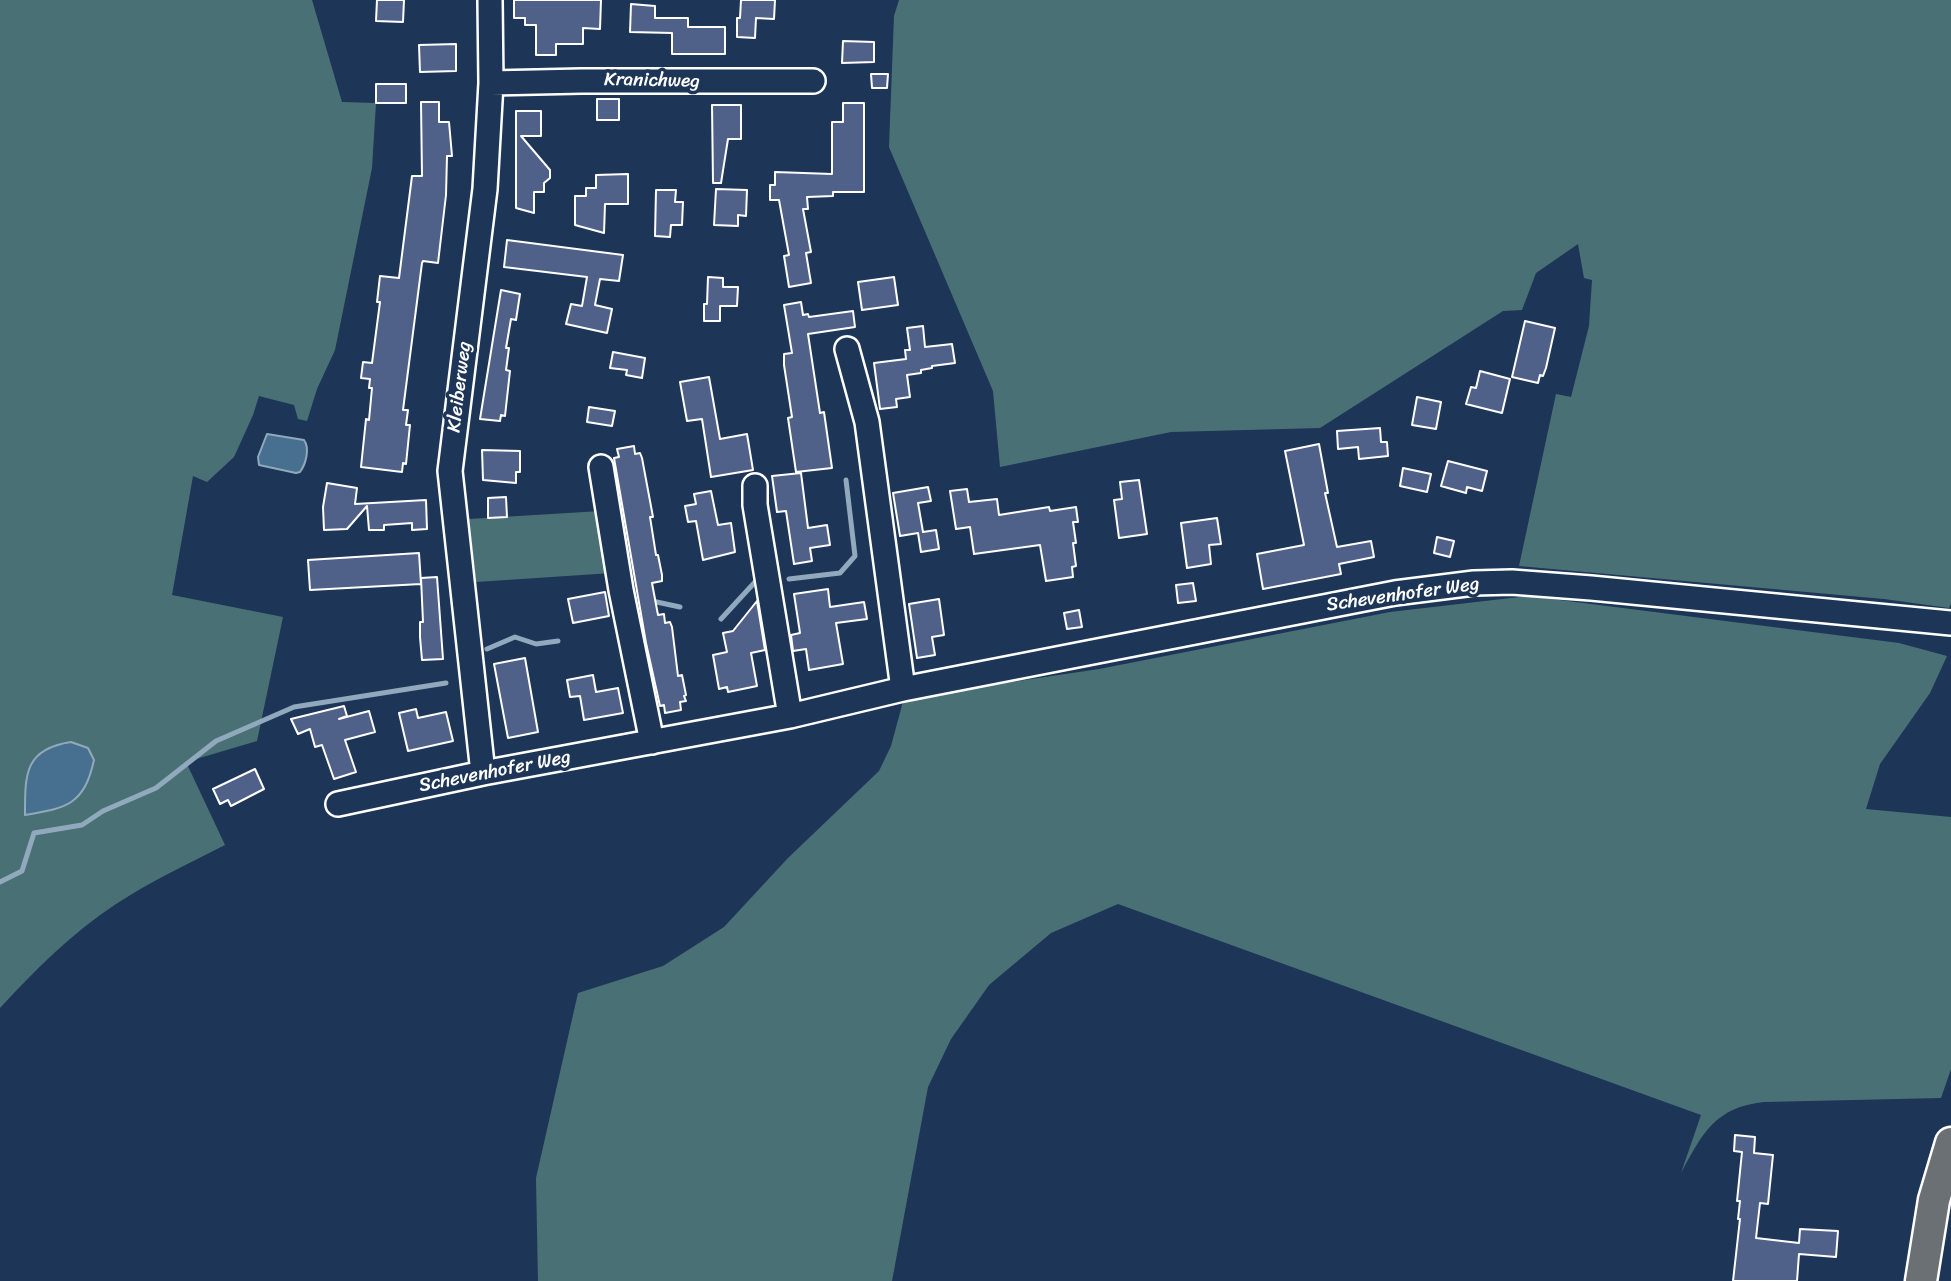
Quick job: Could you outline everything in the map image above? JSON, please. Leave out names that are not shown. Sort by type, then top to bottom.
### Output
[{"type":"main road","points":[[1921,1281],[1934,1200],[1951,1143]]},
{"type":"street","name":"Kleiberweg","points":[[483,773],[450,471],[485,189],[491,83],[490,0]]},
{"type":"street","name":"Kranichweg","points":[[491,83],[813,81]]},
{"type":"street","points":[[847,349],[867,422],[903,689]]},
{"type":"street","points":[[601,467],[619,578],[652,742]]},
{"type":"street","points":[[755,486],[755,505],[790,716]]},
{"type":"street","name":"Schevenhofer Weg","points":[[338,804],[483,773],[790,716],[903,689],[1395,593],[1474,583],[1512,582],[1591,587],[1951,623]]},
{"type":"green space","points":[[0,0],[312,0],[342,102],[376,103],[372,168],[335,350],[317,389],[307,421],[298,419],[294,405],[259,396],[234,457],[207,482],[193,476],[172,595],[283,617],[257,741],[186,762],[225,845],[143,888],[100,915],[55,952],[0,1008]]},
{"type":"green space","points":[[899,0],[1951,0],[1949,608],[1884,599],[1519,566],[1556,394],[1571,397],[1589,326],[1592,280],[1584,278],[1578,244],[1536,273],[1522,310],[1503,311],[1320,428],[1171,432],[1000,467],[993,391],[889,147],[894,16]]},
{"type":"green space","points":[[601,511],[612,573],[476,582],[469,519]]},
{"type":"green space","points":[[1528,596],[1899,643],[1947,656],[1930,693],[1880,764],[1866,809],[1951,817],[1951,1069],[1941,1098],[1764,1102],[1747,1105],[1722,1116],[1712,1125],[1681,1173],[1701,1115],[1118,904],[1051,933],[989,985],[951,1039],[928,1087],[892,1281],[538,1281],[536,1178],[578,993],[663,966],[724,927],[788,858],[879,771],[891,746],[904,698],[1099,669],[1390,612]]},
{"type":"water","points":[[267,434],[304,440],[307,447],[306,456],[300,472],[259,465],[258,457]]},
{"type":"water","points":[[71,742],[88,748],[94,760],[85,787],[72,802],[52,810],[25,815],[30,766],[44,751]]},
{"type":"building","points":[[377,0],[404,0],[403,22],[376,21]]},
{"type":"building","points":[[514,0],[601,0],[600,29],[583,28],[583,44],[556,44],[556,55],[536,55],[536,25],[525,25],[525,18],[514,18]]},
{"type":"building","points":[[741,0],[775,0],[774,19],[756,18],[755,38],[737,37]]},
{"type":"building","points":[[631,4],[655,6],[655,18],[688,18],[688,27],[725,27],[725,54],[672,54],[672,33],[630,32]]},
{"type":"building","points":[[843,41],[874,42],[874,62],[842,63]]},
{"type":"building","points":[[456,44],[456,71],[420,72],[419,45]]},
{"type":"building","points":[[871,74],[888,74],[887,88],[872,88]]},
{"type":"building","points":[[376,84],[406,84],[406,103],[376,103]]},
{"type":"building","points":[[597,99],[619,99],[619,120],[597,120]]},
{"type":"building","points":[[421,102],[439,102],[439,122],[449,122],[452,156],[447,156],[446,195],[438,263],[422,263],[403,410],[408,410],[406,425],[410,425],[406,464],[403,463],[402,472],[361,467],[372,388],[369,388],[370,379],[361,378],[363,362],[372,363],[380,302],[377,302],[380,276],[399,278],[412,176],[422,176]]},
{"type":"building","points":[[843,103],[864,103],[864,192],[833,192],[833,196],[807,197],[808,209],[803,209],[811,252],[806,253],[811,283],[789,287],[784,256],[789,255],[779,200],[770,200],[770,185],[775,185],[775,172],[832,174],[832,122],[843,122]]},
{"type":"building","points":[[712,105],[741,105],[741,139],[728,139],[721,183],[713,183]]},
{"type":"building","points":[[516,111],[541,111],[541,136],[521,136],[550,170],[550,178],[544,183],[544,192],[534,192],[534,213],[516,208]]},
{"type":"building","points":[[628,174],[628,204],[605,204],[604,233],[575,225],[575,196],[586,196],[586,188],[596,188],[596,175]]},
{"type":"building","points":[[716,189],[747,190],[746,216],[738,215],[738,226],[714,225]]},
{"type":"building","points":[[656,190],[676,190],[675,202],[683,202],[682,225],[671,225],[670,237],[655,236]]},
{"type":"building","points":[[507,240],[623,255],[619,281],[600,279],[595,305],[612,309],[607,333],[566,324],[571,304],[582,306],[587,277],[504,267]]},
{"type":"building","points":[[708,277],[723,278],[723,287],[738,287],[737,306],[720,306],[720,321],[704,321]]},
{"type":"building","points":[[894,277],[898,305],[862,310],[858,282]]},
{"type":"building","points":[[501,290],[520,294],[516,320],[511,319],[506,348],[509,348],[506,370],[510,371],[505,416],[501,415],[500,421],[480,419]]},
{"type":"building","points":[[801,302],[803,315],[808,314],[809,317],[853,311],[855,327],[808,334],[820,413],[824,412],[832,468],[796,472],[788,418],[792,417],[784,365],[784,354],[792,353],[784,305]]},
{"type":"building","points":[[1525,321],[1555,328],[1546,368],[1538,383],[1512,377]]},
{"type":"building","points":[[923,326],[925,347],[952,344],[955,363],[932,366],[921,370],[921,373],[907,375],[910,397],[896,399],[897,407],[880,409],[874,363],[906,359],[905,350],[910,350],[907,328]]},
{"type":"building","points":[[613,352],[645,358],[642,378],[626,375],[627,370],[610,368]]},
{"type":"building","points":[[1480,371],[1510,379],[1502,413],[1466,404],[1471,387],[1476,388]]},
{"type":"building","points":[[709,377],[720,439],[747,434],[753,470],[711,477],[702,419],[687,421],[680,382]]},
{"type":"building","points":[[1417,397],[1441,402],[1436,429],[1412,425]]},
{"type":"building","points":[[589,407],[615,411],[612,426],[587,422]]},
{"type":"building","points":[[1380,428],[1381,442],[1387,442],[1388,456],[1359,459],[1358,447],[1338,449],[1337,431]]},
{"type":"building","points":[[1319,444],[1328,493],[1325,493],[1337,547],[1371,541],[1374,557],[1339,564],[1341,574],[1263,589],[1257,554],[1304,545],[1285,451]]},
{"type":"building","points":[[634,446],[635,454],[640,453],[642,458],[653,517],[650,517],[656,555],[662,575],[662,581],[652,583],[658,615],[664,614],[665,623],[670,622],[672,627],[678,676],[682,675],[686,695],[686,701],[680,702],[681,710],[665,713],[664,705],[660,706],[646,643],[614,458],[619,457],[617,449]]},
{"type":"building","points":[[482,450],[520,451],[520,472],[516,472],[516,483],[483,480]]},
{"type":"building","points":[[1448,461],[1487,471],[1482,491],[1467,487],[1466,493],[1441,486]]},
{"type":"building","points":[[1403,468],[1431,474],[1427,492],[1400,486]]},
{"type":"building","points":[[801,473],[808,528],[827,525],[830,545],[810,548],[812,561],[794,564],[786,511],[777,512],[772,476]]},
{"type":"building","points":[[1139,480],[1147,534],[1119,538],[1114,500],[1122,499],[1120,482]]},
{"type":"building","points":[[327,483],[357,488],[355,504],[426,500],[427,529],[412,530],[412,523],[384,525],[384,530],[369,530],[367,506],[347,529],[324,530],[323,507]]},
{"type":"building","points":[[928,487],[931,501],[918,503],[923,532],[936,530],[939,549],[921,552],[918,533],[900,536],[893,493]]},
{"type":"building","points":[[967,489],[969,502],[997,499],[999,515],[1049,507],[1050,511],[1076,507],[1078,522],[1073,522],[1076,566],[1072,567],[1073,577],[1046,581],[1040,545],[974,554],[970,527],[956,529],[950,491]]},
{"type":"building","points":[[711,491],[718,525],[731,523],[735,552],[703,560],[696,521],[688,522],[685,506],[696,504],[694,494]]},
{"type":"building","points":[[506,497],[507,517],[488,518],[488,498]]},
{"type":"building","points":[[1217,518],[1221,544],[1209,545],[1211,564],[1187,568],[1181,523]]},
{"type":"building","points":[[1437,537],[1454,541],[1450,557],[1434,553]]},
{"type":"building","points":[[419,553],[421,584],[310,590],[308,560]]},
{"type":"building","points":[[437,577],[443,659],[422,660],[421,578]]},
{"type":"building","points":[[1193,583],[1196,601],[1178,603],[1176,585]]},
{"type":"building","points":[[828,589],[830,607],[864,602],[867,619],[836,623],[843,664],[809,670],[806,649],[793,651],[791,635],[800,633],[794,594]]},
{"type":"building","points":[[605,592],[609,616],[573,623],[568,599]]},
{"type":"building","points":[[939,599],[944,635],[932,637],[935,655],[917,658],[909,604]]},
{"type":"building","points":[[757,601],[765,650],[751,653],[757,686],[728,692],[727,687],[719,689],[713,655],[727,652],[723,633],[733,631]]},
{"type":"building","points":[[1079,610],[1082,627],[1067,629],[1064,613]]},
{"type":"building","points":[[525,658],[538,732],[508,738],[494,664]]},
{"type":"building","points":[[593,675],[596,692],[618,688],[623,713],[584,720],[580,696],[570,697],[567,680]]},
{"type":"building","points":[[344,706],[347,716],[339,719],[369,711],[375,732],[345,740],[356,772],[334,779],[322,745],[315,747],[310,729],[298,734],[291,719]]},
{"type":"building","points":[[416,709],[418,718],[446,712],[453,741],[408,751],[399,713]]},
{"type":"building","points":[[255,769],[264,789],[231,806],[228,800],[220,804],[213,789]]},
{"type":"building","points":[[1735,1135],[1755,1137],[1754,1153],[1773,1155],[1768,1204],[1760,1203],[1756,1238],[1799,1243],[1800,1229],[1838,1231],[1836,1257],[1799,1254],[1797,1281],[1733,1281],[1740,1219],[1740,1201],[1737,1201],[1742,1152],[1734,1151]]},
{"type":"waterway","points":[[789,579],[840,573],[855,556],[846,480]]},
{"type":"waterway","points":[[721,619],[755,582]]},
{"type":"waterway","points":[[651,604],[652,601],[680,607]]},
{"type":"waterway","points":[[487,649],[515,637],[536,644],[558,641]]},
{"type":"waterway","points":[[0,882],[22,871],[34,833],[82,825],[103,811],[156,788],[216,741],[294,707],[446,683]]}]
